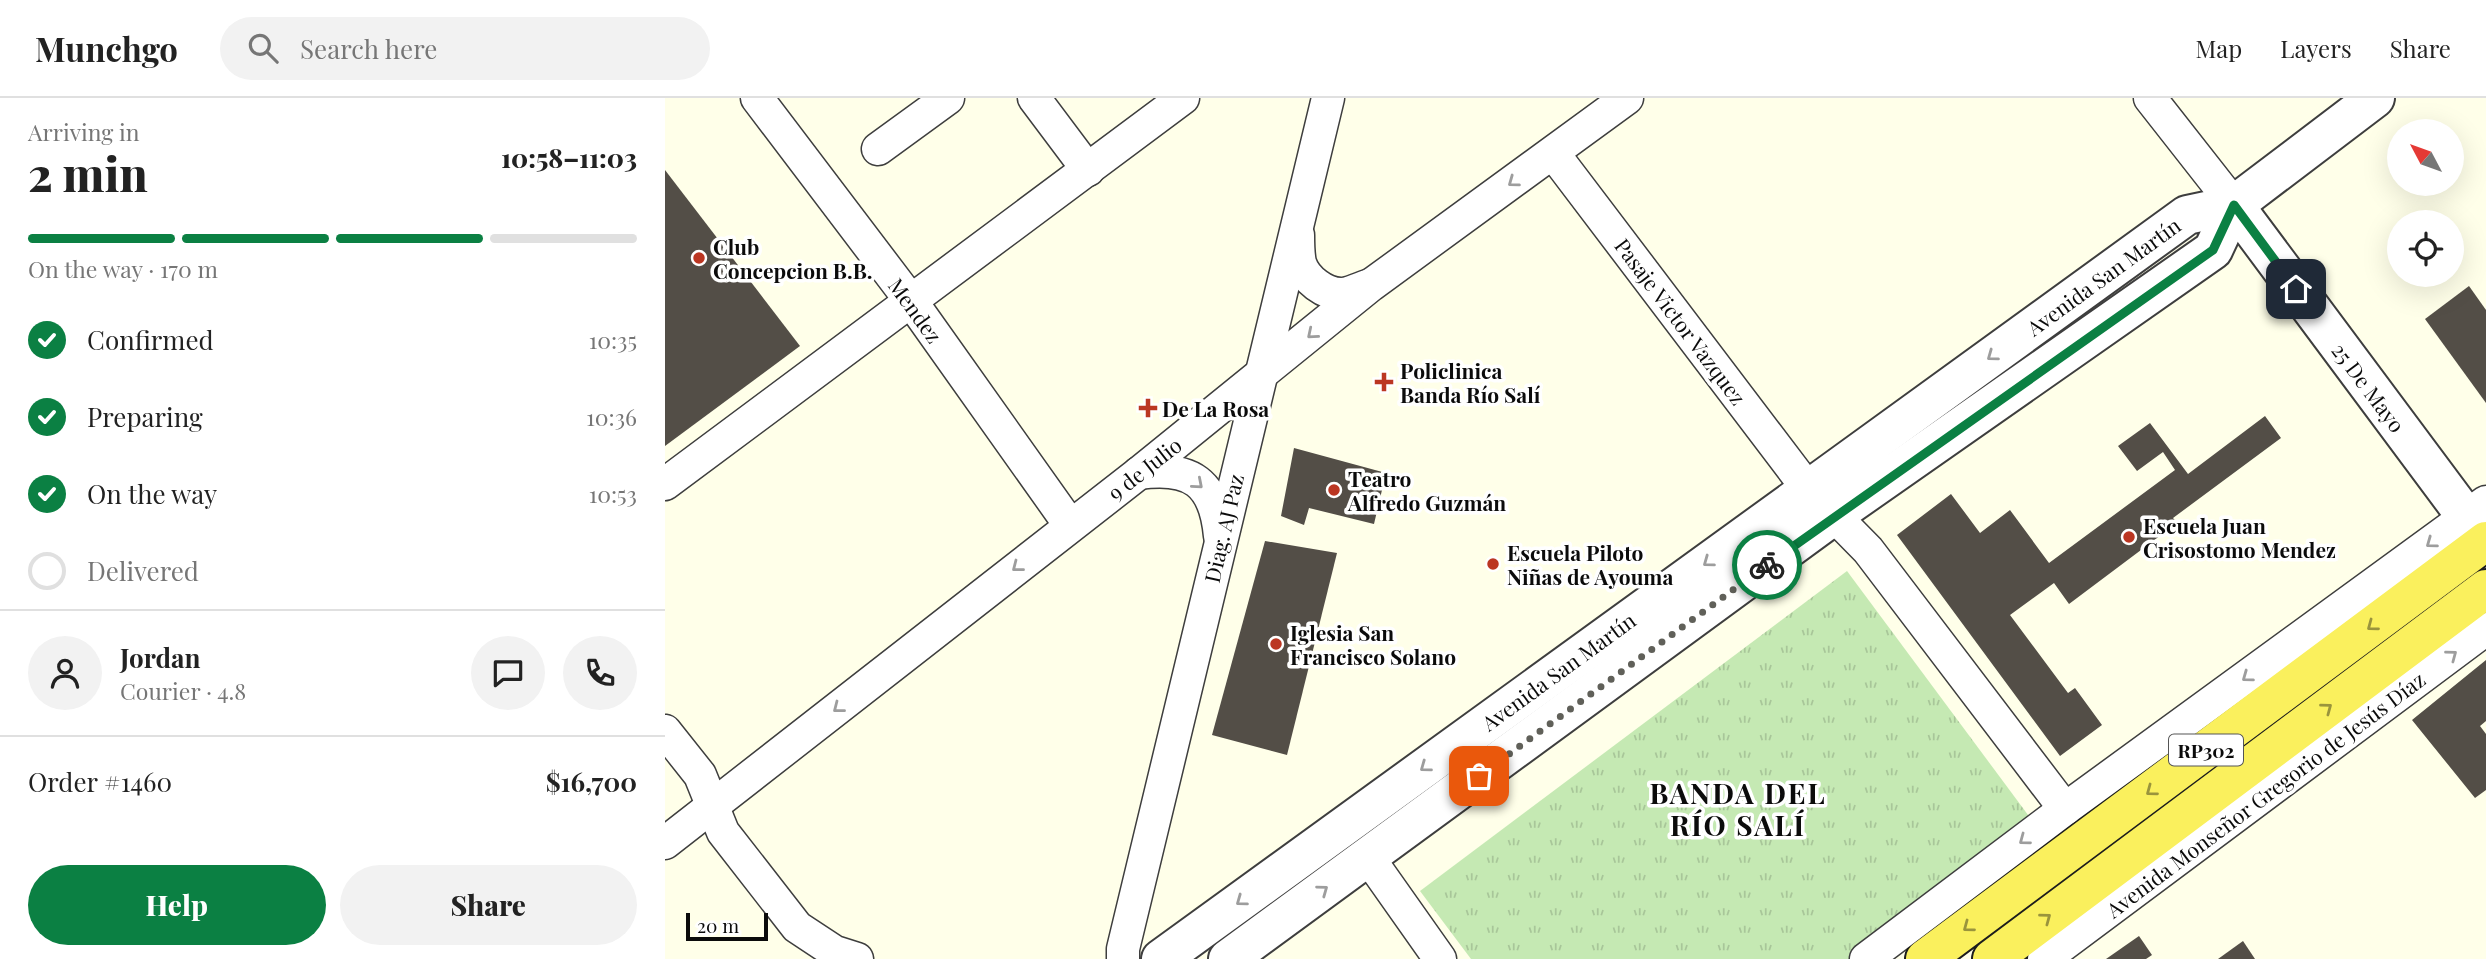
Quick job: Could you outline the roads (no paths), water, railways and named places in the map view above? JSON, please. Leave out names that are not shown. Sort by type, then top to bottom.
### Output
[{"type":"main road","name":"RP302","points":[[1925,959],[2482,529]]},
{"type":"main road","name":"Avenida Monseñor Gregorio de Jesús Díaz","points":[[1992,959],[2486,589]]},
{"type":"street","name":"Mendez","points":[[757,98],[911,301],[1070,525]]},
{"type":"street","points":[[878,149],[948,98]]},
{"type":"street","points":[[1034,98],[1088,170]]},
{"type":"street","points":[[665,484],[1183,98]]},
{"type":"street","name":"Diag. AJ Paz","points":[[1123,959],[1126,935],[1328,98]]},
{"type":"street","name":"9 de Julio","points":[[665,843],[1139,473],[1371,285],[1627,98]]},
{"type":"street","name":"25 De Mayo","points":[[2150,98],[2482,529]]},
{"type":"street","points":[[2234,205],[2375,98]]},
{"type":"street","name":"Pasaje Victor Vazquez","points":[[1553,153],[1821,503],[1868,551],[2065,809]]},
{"type":"street","name":"Avenida San Martín","points":[[1228,959],[1368,857],[2187,215],[2234,205]]},
{"type":"street","points":[[1297,222],[1299,260],[1303,272],[1317,285],[1330,293],[1344,294],[1371,285]]},
{"type":"street","points":[[1139,473],[1164,470],[1187,475],[1203,486],[1218,520],[1220,541]]},
{"type":"street","name":"Avenida San Martín","points":[[1161,959],[1821,503]]},
{"type":"street","points":[[1866,959],[2065,809],[2482,529]]},
{"type":"street","name":"Avenida Monseñor Gregorio de Jesús Díaz","points":[[2044,959],[2486,629]]},
{"type":"street","points":[[665,731],[700,775],[723,832],[796,927],[835,952],[857,959]]},
{"type":"street","points":[[1368,857],[1440,959]]},
{"type":"place","name":"Club Concepcion B.B.","points":[[699,258]]},
{"type":"place","name":"Policlinica Banda Río Salí","points":[[1384,382]]},
{"type":"place","name":"De La Rosa","points":[[1148,408]]},
{"type":"place","name":"Teatro Alfredo Guzmán","points":[[1334,490]]},
{"type":"place","name":"Escuela Juan Crisostomo Mendez","points":[[2129,537]]},
{"type":"place","name":"Escuela Piloto Niñas de Ayouma","points":[[1493,564]]},
{"type":"place","name":"Iglesia San Francisco Solano","points":[[1276,644]]},
{"type":"district","name":"BANDA DEL RÍO SALÍ","points":[[1738,808]]}]
